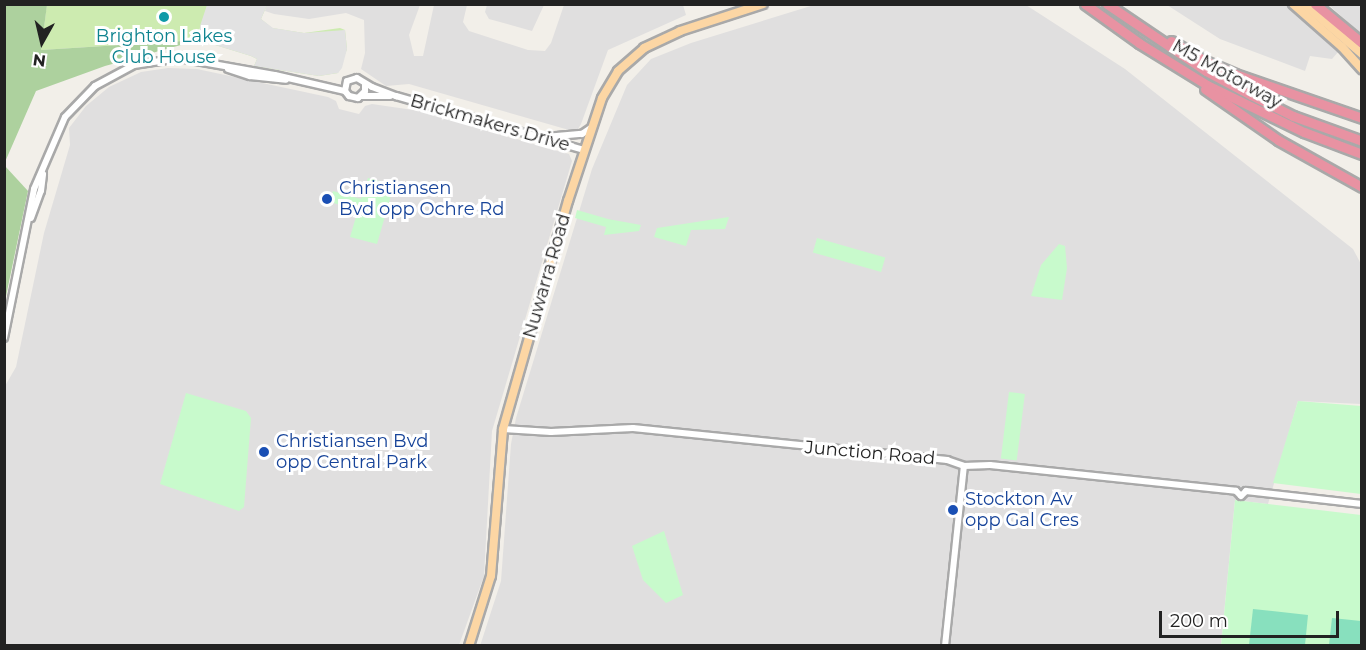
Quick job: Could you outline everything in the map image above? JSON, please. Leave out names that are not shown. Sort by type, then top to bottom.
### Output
[{"type":"highway","name":"M5 Motorway","points":[[1085,4],[1139,43],[1252,109],[1362,154]]},
{"type":"highway","name":"M5 Motorway","points":[[1107,4],[1206,71],[1293,116],[1362,141]]},
{"type":"highway","points":[[1117,4],[1154,31],[1207,62],[1361,117]]},
{"type":"highway","points":[[1315,4],[1362,43]]},
{"type":"highway","points":[[1139,43],[1278,140],[1362,188]]},
{"type":"main road","name":"Nuwarra Road","points":[[469,645],[491,576],[503,429],[584,150],[608,85],[618,71],[644,48],[680,31],[763,4]]},
{"type":"main road","points":[[1293,4],[1336,41],[1362,69]]},
{"type":"main road","points":[[1304,4],[1362,54]]},
{"type":"street","points":[[4,338],[29,222],[41,191],[43,168],[64,117],[84,95],[108,77],[134,64],[169,58],[217,64],[324,86],[345,91],[352,98],[361,96],[365,91],[365,84],[357,78],[324,86]]},
{"type":"street","points":[[345,91],[347,81]]},
{"type":"street","name":"Brickmakers Drive","points":[[365,84],[396,96],[584,150]]},
{"type":"street","name":"Brickmakers Drive","points":[[361,96],[396,96]]},
{"type":"street","points":[[541,137],[582,134],[591,128]]},
{"type":"street","name":"Junction Road","points":[[503,429],[551,432],[633,428],[947,460],[964,466],[990,465],[1236,491],[1242,486],[1246,491],[1362,504]]},
{"type":"street","points":[[945,645],[964,466]]},
{"type":"shaded area","points":[[267,4],[420,5],[409,35],[414,56],[423,56],[434,5],[467,5],[463,22],[469,31],[528,50],[545,51],[551,43],[564,5],[683,5],[686,15],[608,50],[581,124],[578,129],[569,130],[409,84],[386,86],[361,69],[365,53],[364,20],[346,13],[309,19],[274,14],[265,11]]},
{"type":"shaded area","points":[[487,4],[544,5],[532,31],[489,19],[485,12]]},
{"type":"shaded area","points":[[207,5],[267,5],[261,19],[273,28],[304,33],[345,30],[347,49],[342,68],[338,73],[319,76],[254,66],[257,59],[251,56],[199,40],[200,26]]},
{"type":"shaded area","points":[[814,5],[1026,5],[1125,69],[1353,249],[1361,264],[1361,404],[1298,401],[1268,504],[1235,500],[1221,645],[480,646],[501,581],[511,444],[516,418],[592,169],[627,85],[651,59],[691,43]]},
{"type":"shaded area","points":[[1167,5],[1286,5],[1329,40],[1338,52],[1332,59],[1310,56],[1305,71],[1220,39]]},
{"type":"shaded area","points":[[1329,5],[1361,5],[1361,34]]},
{"type":"shaded area","points":[[168,68],[197,69],[328,97],[336,101],[339,109],[359,114],[365,106],[372,104],[420,111],[569,154],[572,161],[492,431],[484,576],[459,645],[5,646],[5,386],[16,367],[44,233],[70,145],[69,128],[86,106],[109,87],[141,72]]},
{"type":"green space","points":[[5,4],[47,5],[41,50],[199,40],[105,66],[36,91],[5,162]]},
{"type":"green space","points":[[47,4],[267,5],[261,19],[272,28],[304,33],[340,28],[345,30],[347,49],[338,73],[319,76],[254,66],[257,59],[251,56],[199,40],[41,50]]},
{"type":"green space","points":[[5,166],[28,191],[5,301]]},
{"type":"green space","points":[[368,178],[394,185],[377,244],[350,237],[358,210],[330,202],[333,191],[361,199]]},
{"type":"green space","points":[[577,210],[641,225],[639,231],[604,235],[606,227],[575,218]]},
{"type":"green space","points":[[729,217],[725,229],[691,230],[686,246],[654,237],[657,228]]},
{"type":"green space","points":[[817,238],[885,258],[881,272],[813,252]]},
{"type":"green space","points":[[1059,244],[1065,246],[1067,268],[1062,300],[1031,296],[1041,265]]},
{"type":"green space","points":[[1009,392],[1025,394],[1017,460],[1001,459]]},
{"type":"green space","points":[[186,393],[246,411],[251,418],[244,507],[239,511],[160,484]]},
{"type":"green space","points":[[1298,401],[1361,406],[1361,494],[1273,483]]},
{"type":"green space","points":[[1235,500],[1361,515],[1361,645],[1221,646]]},
{"type":"green space","points":[[664,531],[683,595],[666,603],[643,580],[632,546]]},
{"type":"green space","points":[[1253,609],[1308,615],[1305,645],[1249,645]]},
{"type":"green space","points":[[1332,618],[1361,621],[1361,645],[1329,645]]},
{"type":"place","name":"Brighton Lakes Club House","points":[[164,17]]},
{"type":"place","name":"Christiansen Bvd opp Ochre Rd","points":[[327,199]]},
{"type":"place","name":"Christiansen Bvd opp Central Park","points":[[264,452]]},
{"type":"place","name":"Stockton Av opp Gal Cres","points":[[953,510]]}]
